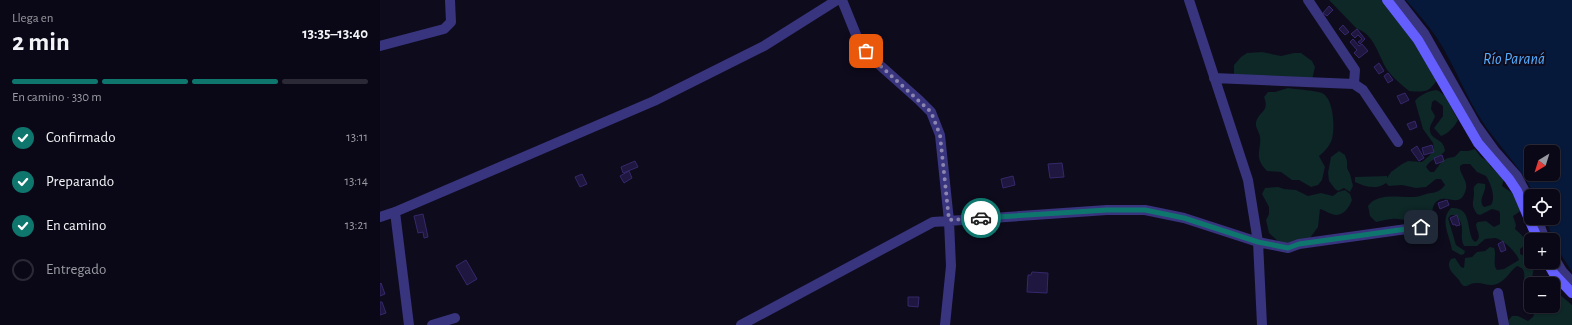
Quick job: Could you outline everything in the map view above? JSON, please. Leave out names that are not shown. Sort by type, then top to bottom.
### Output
[{"type":"main road","points":[[1387,0],[1418,40],[1478,143],[1509,179],[1517,191],[1535,233]]},
{"type":"main road","points":[[1552,269],[1558,279],[1572,293]]},
{"type":"street","points":[[380,46],[444,29],[451,22],[450,0]]},
{"type":"street","points":[[380,216],[395,212],[654,101],[764,46],[837,0]]},
{"type":"street","points":[[842,0],[859,42],[874,60],[931,112],[940,135],[949,220],[951,266],[945,325]]},
{"type":"street","points":[[1189,0],[1248,180],[1258,242],[1262,325]]},
{"type":"street","points":[[1308,0],[1355,70],[1354,84]]},
{"type":"street","points":[[1398,0],[1424,33],[1476,125],[1494,150],[1516,176],[1524,190]]},
{"type":"street","points":[[1214,78],[1354,84],[1363,90],[1398,142]]},
{"type":"street","points":[[741,325],[933,222],[1107,210],[1145,210],[1184,218],[1258,242],[1288,248],[1299,244],[1421,227]]},
{"type":"street","points":[[395,212],[409,325]]},
{"type":"street","points":[[1560,268],[1572,282]]},
{"type":"street","points":[[1498,293],[1504,325]]},
{"type":"street","points":[[432,325],[456,318]]},
{"type":"green space","points":[[1329,0],[1390,0],[1442,74],[1432,87],[1426,91],[1409,91],[1388,71],[1368,35],[1357,29]]},
{"type":"green space","points":[[1262,52],[1281,56],[1301,53],[1312,61],[1315,67],[1312,80],[1234,76],[1234,65],[1241,57],[1247,53]]},
{"type":"green space","points":[[1288,88],[1322,93],[1329,101],[1333,114],[1332,139],[1327,149],[1319,156],[1325,167],[1322,180],[1318,185],[1311,187],[1299,180],[1292,180],[1281,172],[1267,171],[1260,162],[1259,158],[1260,137],[1256,122],[1257,118],[1266,106],[1264,97],[1268,92],[1275,92]]},
{"type":"green space","points":[[1430,91],[1439,91],[1445,96],[1458,120],[1451,130],[1441,136],[1434,128],[1443,116],[1443,106],[1435,100],[1432,102],[1431,109],[1435,116],[1430,127],[1430,131],[1433,137],[1443,144],[1445,151],[1430,162],[1426,167],[1430,172],[1434,172],[1442,161],[1454,157],[1460,151],[1475,149],[1481,157],[1487,161],[1491,167],[1504,179],[1502,186],[1518,196],[1522,210],[1513,216],[1516,225],[1515,229],[1523,236],[1524,245],[1520,249],[1520,254],[1524,256],[1524,269],[1534,269],[1532,277],[1524,277],[1524,271],[1517,266],[1499,283],[1489,285],[1475,283],[1464,286],[1450,270],[1449,262],[1451,259],[1455,258],[1461,267],[1464,268],[1465,258],[1472,257],[1477,252],[1485,251],[1490,247],[1494,248],[1495,265],[1497,270],[1504,269],[1519,260],[1516,254],[1509,247],[1502,241],[1495,238],[1485,239],[1477,246],[1464,246],[1462,242],[1461,222],[1454,215],[1451,215],[1448,218],[1456,245],[1465,251],[1464,254],[1461,255],[1452,250],[1446,228],[1446,218],[1451,208],[1463,211],[1468,221],[1470,233],[1475,242],[1479,238],[1476,227],[1478,222],[1486,221],[1494,227],[1500,224],[1499,211],[1492,209],[1480,215],[1477,214],[1474,208],[1474,188],[1478,183],[1485,184],[1485,190],[1481,202],[1484,207],[1491,205],[1493,194],[1486,176],[1477,172],[1470,164],[1463,164],[1460,166],[1466,186],[1464,195],[1458,200],[1439,200],[1434,204],[1431,214],[1427,219],[1420,222],[1392,219],[1376,222],[1370,216],[1368,206],[1377,199],[1383,197],[1417,197],[1437,192],[1445,185],[1441,179],[1436,179],[1426,187],[1416,188],[1402,185],[1389,186],[1386,183],[1371,187],[1355,182],[1355,177],[1387,176],[1387,178],[1391,172],[1402,164],[1408,161],[1422,162],[1430,155],[1434,149],[1433,143],[1423,129],[1415,101]]},
{"type":"green space","points":[[1339,151],[1345,155],[1347,161],[1347,168],[1353,186],[1350,192],[1344,188],[1338,191],[1329,181],[1328,173],[1331,157]]},
{"type":"green space","points":[[1278,187],[1296,190],[1308,196],[1321,193],[1333,196],[1338,192],[1345,190],[1350,194],[1352,200],[1345,212],[1339,215],[1320,209],[1318,227],[1310,238],[1291,245],[1279,242],[1269,233],[1266,220],[1269,214],[1269,207],[1262,194],[1265,188]]},
{"type":"green space","points":[[1560,295],[1572,305],[1572,325],[1507,325],[1507,322],[1512,316],[1518,316],[1528,321],[1533,317],[1534,313],[1560,313]]},
{"type":"water","name":"Río Paraná","points":[[1406,0],[1572,0],[1572,272],[1560,253],[1560,233],[1551,233],[1548,225],[1560,225],[1560,189],[1532,189],[1527,181],[1560,181],[1560,145],[1524,145],[1524,176],[1482,121],[1470,101],[1449,58],[1426,23]]},
{"type":"building","points":[[1329,6],[1333,10],[1327,16],[1323,13]]},
{"type":"building","points":[[1343,25],[1349,32],[1345,35],[1339,29]]},
{"type":"building","points":[[1357,29],[1365,39],[1360,44],[1358,42],[1362,39],[1358,35],[1355,38],[1351,34]]},
{"type":"building","points":[[1353,39],[1359,46],[1362,44],[1368,51],[1359,58],[1354,53],[1357,50],[1350,42]]},
{"type":"building","points":[[1379,63],[1384,71],[1379,74],[1374,67]]},
{"type":"building","points":[[1388,73],[1393,80],[1388,83],[1384,76]]},
{"type":"building","points":[[1405,93],[1409,100],[1401,104],[1397,96]]},
{"type":"building","points":[[1415,121],[1417,127],[1410,130],[1407,124]]},
{"type":"building","points":[[1432,145],[1434,152],[1424,155],[1422,148]]},
{"type":"building","points":[[1417,146],[1424,158],[1419,161],[1411,150]]},
{"type":"building","points":[[1442,155],[1444,161],[1436,164],[1434,158]]},
{"type":"building","points":[[635,161],[638,167],[623,173],[621,167]]},
{"type":"building","points":[[1062,163],[1064,177],[1050,178],[1048,164]]},
{"type":"building","points":[[629,171],[632,178],[624,183],[620,176]]},
{"type":"building","points":[[582,174],[587,184],[580,187],[575,177]]},
{"type":"building","points":[[1013,176],[1015,185],[1003,188],[1001,179]]},
{"type":"building","points":[[1447,200],[1449,205],[1440,209],[1438,203]]},
{"type":"building","points":[[423,214],[428,237],[424,238],[423,232],[418,233],[414,216]]},
{"type":"building","points":[[1457,215],[1460,225],[1456,226],[1455,224],[1453,225],[1450,218]]},
{"type":"building","points":[[1503,241],[1506,250],[1501,252],[1498,244]]},
{"type":"building","points":[[466,260],[477,279],[467,285],[456,266]]},
{"type":"building","points":[[1032,272],[1048,273],[1047,293],[1027,292],[1028,275],[1031,275]]},
{"type":"building","points":[[381,283],[385,294],[380,296],[380,284]]},
{"type":"building","points":[[908,297],[919,297],[918,307],[908,306]]},
{"type":"building","points":[[380,302],[382,302],[386,313],[380,315]]},
{"type":"way so far","points":[[866,51],[931,112],[940,135],[949,220],[981,218]]},
{"type":"route","points":[[981,218],[1107,210],[1145,210],[1184,218],[1258,242],[1288,248],[1299,244],[1421,227]]}]
